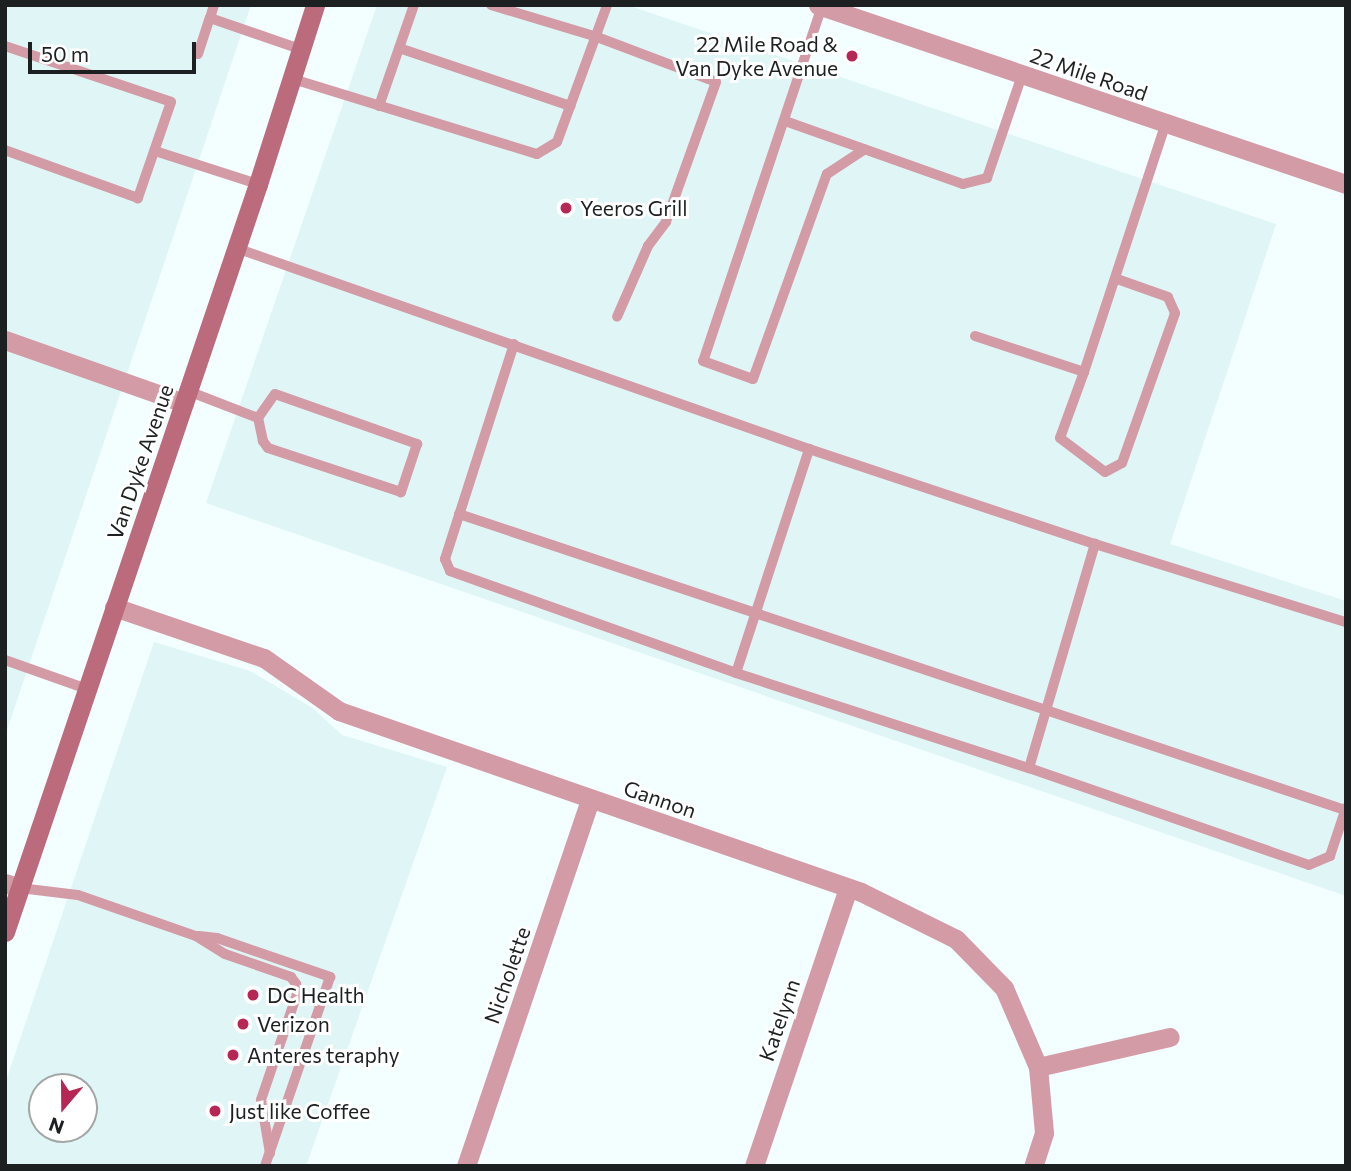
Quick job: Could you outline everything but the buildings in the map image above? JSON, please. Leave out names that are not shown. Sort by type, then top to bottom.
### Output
[{"type":"main road","name":"Van Dyke Avenue","points":[[5,932],[13,886],[87,689],[293,79],[315,5]]},
{"type":"street","name":"22 Mile Road","points":[[820,6],[1346,184]]},
{"type":"street","points":[[5,340],[186,397]]},
{"type":"street","name":"Gannon","points":[[114,607],[264,658],[339,711],[848,888],[956,939],[1004,988],[1038,1067],[1044,1133],[1033,1166]]},
{"type":"street","name":"Nicholette","points":[[466,1166],[590,799]]},
{"type":"street","name":"Katelynn","points":[[754,1166],[848,888]]},
{"type":"street","points":[[1038,1067],[1170,1037]]},
{"type":"lane","points":[[198,54],[214,5]]},
{"type":"lane","points":[[379,106],[414,5]]},
{"type":"lane","points":[[491,5],[597,37],[716,82],[666,222],[648,246],[618,317]]},
{"type":"lane","points":[[293,79],[537,154],[557,142],[607,5]]},
{"type":"lane","points":[[820,6],[785,121],[703,361],[753,379],[827,174],[865,149]]},
{"type":"lane","points":[[210,18],[300,49]]},
{"type":"lane","points":[[5,46],[171,102],[138,198],[5,150]]},
{"type":"lane","points":[[399,48],[570,106]]},
{"type":"lane","points":[[785,121],[963,184],[987,178],[1022,75]]},
{"type":"lane","points":[[1117,279],[1168,297],[1175,313],[1122,463],[1105,472],[1060,438],[1117,279],[1166,123]]},
{"type":"lane","points":[[155,151],[258,184]]},
{"type":"lane","points":[[236,248],[809,449],[1096,544],[1346,622]]},
{"type":"lane","points":[[975,336],[1084,372]]},
{"type":"lane","points":[[459,514],[1345,809],[1330,856],[1309,865],[1029,768],[736,673],[450,571],[445,559],[459,514],[514,344]]},
{"type":"lane","points":[[275,394],[417,444],[401,492],[268,448],[263,441],[258,418],[275,394]]},
{"type":"lane","points":[[186,397],[258,418]]},
{"type":"lane","points":[[736,673],[809,449]]},
{"type":"lane","points":[[1029,768],[1096,544]]},
{"type":"lane","points":[[5,660],[87,689]]},
{"type":"lane","points":[[13,886],[78,895],[196,936],[225,954],[290,977],[296,985],[297,994],[261,1100],[270,1153]]},
{"type":"lane","points":[[196,936],[217,938],[330,977],[265,1166]]},
{"type":"shaded area","points":[[5,5],[251,5],[5,736]]},
{"type":"shaded area","points":[[377,5],[627,5],[1276,224],[1170,544],[1346,601],[1346,896],[206,503]]},
{"type":"shaded area","points":[[154,642],[250,671],[311,707],[342,735],[447,767],[306,1166],[5,1166],[5,1084]]},
{"type":"place","name":"22 Mile Road & Van Dyke Avenue","points":[[852,56]]},
{"type":"place","name":"Yeeros Grill","points":[[566,208]]},
{"type":"place","name":"DC Health","points":[[253,995]]},
{"type":"place","name":"Verizon","points":[[243,1024]]},
{"type":"place","name":"Anteres teraphy","points":[[233,1055]]},
{"type":"place","name":"Just like Coffee","points":[[215,1111]]}]
